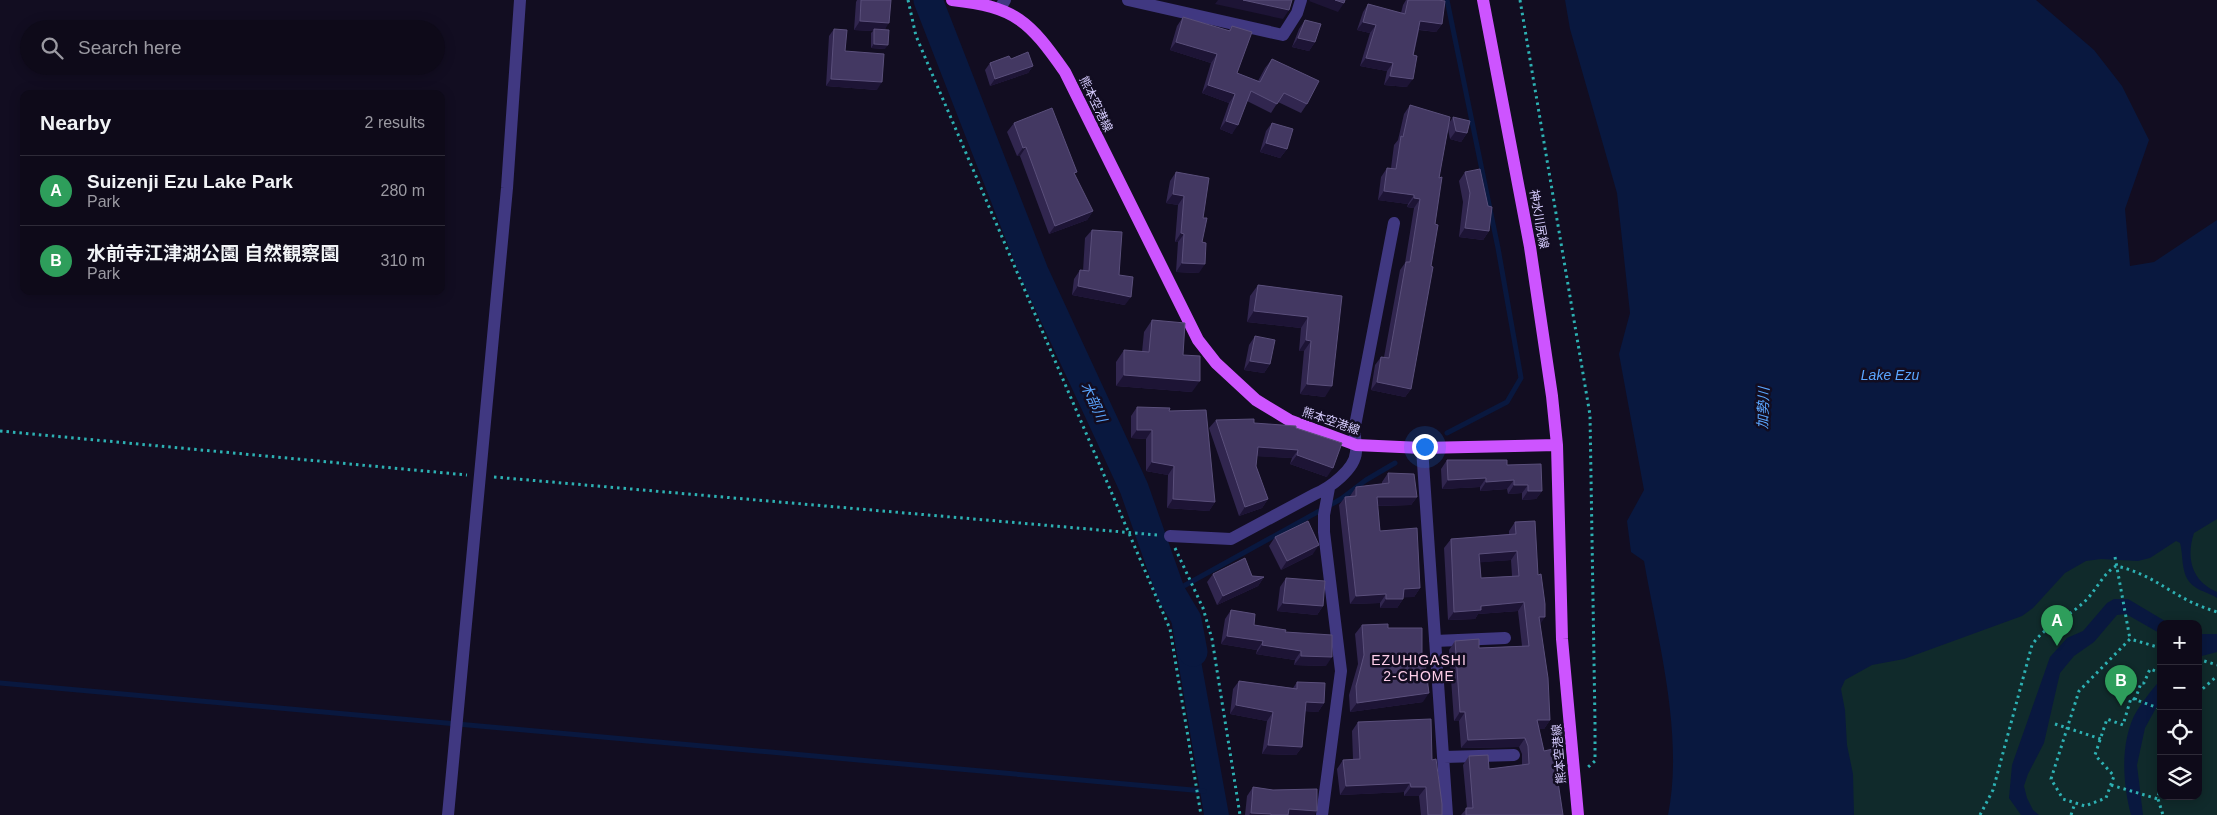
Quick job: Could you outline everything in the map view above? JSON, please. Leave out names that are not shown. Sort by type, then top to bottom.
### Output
[{"type":"main road","name":"熊本空港線","points":[[952,0],[1002,4],[1044,42],[1065,72],[1198,340],[1216,363],[1256,400],[1305,427],[1356,445],[1422,448],[1557,445],[1562,639],[1578,815]]},
{"type":"main road","name":"神水川尻線","points":[[1483,0],[1530,247],[1552,396],[1557,445]]},
{"type":"street","points":[[448,815],[507,188],[520,0]]},
{"type":"street","points":[[1128,0],[1283,35],[1297,13],[1302,0]]},
{"type":"street","points":[[1168,536],[1231,539],[1329,491],[1353,460],[1356,453],[1354,431],[1394,223]]},
{"type":"street","points":[[1422,448],[1447,815]]},
{"type":"street","points":[[1322,815],[1342,671],[1324,532],[1324,516],[1329,491]]},
{"type":"street","points":[[1435,641],[1505,638]]},
{"type":"street","points":[[1444,757],[1514,755]]},
{"type":"path","points":[[908,0],[916,36],[1170,629],[1201,815]]},
{"type":"path","points":[[1520,0],[1590,415],[1595,761],[1587,768],[1574,771]]},
{"type":"path","points":[[0,431],[480,476],[1168,536],[1203,608],[1212,639],[1240,815]]},
{"type":"path","points":[[2115,557],[2130,639]]},
{"type":"path","points":[[1980,815],[1993,790],[2032,645],[2040,634],[2072,613],[2088,598],[2108,570],[2116,566],[2154,578],[2192,603],[2217,612]]},
{"type":"path","points":[[2130,639],[2157,647]]},
{"type":"path","points":[[2130,639],[2078,691],[2051,779],[2064,799],[2084,806],[2106,798],[2114,776],[2095,755],[2107,719],[2123,725],[2131,698],[2157,708]]},
{"type":"path","points":[[2202,660],[2217,665]]},
{"type":"path","points":[[2136,700],[2141,683],[2144,683],[2150,669],[2158,672],[2161,665]]},
{"type":"path","points":[[2202,689],[2217,676]]},
{"type":"path","points":[[2055,724],[2101,739]]},
{"type":"path","points":[[2111,785],[2157,799]]},
{"type":"path","points":[[2158,800],[2163,815]]},
{"type":"path","points":[[2071,815],[2075,803]]},
{"type":"green space","points":[[2217,493],[2217,815],[1849,815],[1838,685],[1847,672],[2100,543]]},
{"type":"water","name":"Lake Ezu","points":[[1565,0],[2036,0],[2094,50],[2122,86],[2149,140],[2125,209],[2130,266],[2154,262],[2217,220],[2217,519],[2194,533],[2191,559],[2196,575],[2201,582],[2217,592],[2217,598],[2190,583],[2183,567],[2180,543],[2176,541],[2150,558],[2138,561],[2101,559],[2086,561],[2065,573],[2033,608],[2022,616],[1904,659],[1872,665],[1845,680],[1841,689],[1845,710],[1847,745],[1853,774],[1854,815],[1668,815],[1673,753],[1667,688],[1644,561],[1631,552],[1627,521],[1644,490],[1619,354],[1630,313],[1617,193],[1570,29]]},
{"type":"water","points":[[2114,599],[2128,599],[2163,620],[2157,620],[2157,632],[2126,614],[2117,615],[2094,642],[2074,656],[2060,673],[2044,743],[2024,786],[2033,810],[2039,815],[2021,815],[2009,798],[2012,765],[2050,657],[2067,638],[2083,631],[2107,603]]},
{"type":"water","points":[[1192,611],[1229,815],[1204,815],[1171,619]]},
{"type":"water","points":[[2202,634],[2217,634],[2217,652],[2202,656]]},
{"type":"water","points":[[2157,684],[2157,706],[2145,728],[2137,765],[2143,815],[2131,815],[2126,791],[2124,765],[2126,740],[2134,716]]},
{"type":"building","points":[[861,0],[891,0],[889,23],[860,21]]},
{"type":"building","points":[[1243,0],[1292,0],[1289,10]]},
{"type":"building","points":[[1408,0],[1445,1],[1442,24],[1420,21],[1413,55],[1417,56],[1413,79],[1390,76],[1393,63],[1366,58],[1376,25],[1363,22],[1368,4],[1405,14]]},
{"type":"building","points":[[1183,17],[1230,31],[1232,26],[1252,32],[1237,73],[1260,82],[1272,59],[1319,81],[1307,104],[1284,93],[1277,104],[1251,91],[1238,125],[1226,121],[1235,94],[1208,85],[1217,54],[1176,42]]},
{"type":"building","points":[[1305,20],[1321,24],[1315,42],[1298,38]]},
{"type":"building","points":[[834,29],[847,30],[845,51],[884,54],[882,82],[831,79]]},
{"type":"building","points":[[874,29],[889,30],[888,45],[874,44]]},
{"type":"building","points":[[1028,52],[1033,66],[995,79],[990,63],[1009,56],[1011,59]]},
{"type":"building","points":[[1410,105],[1450,117],[1439,178],[1442,177],[1435,224],[1438,225],[1431,266],[1433,267],[1411,389],[1377,382],[1381,357],[1389,358],[1406,262],[1410,262],[1420,199],[1414,198],[1414,195],[1384,191],[1387,168],[1396,169],[1401,136],[1403,137]]},
{"type":"building","points":[[1052,108],[1077,172],[1074,173],[1093,211],[1055,226],[1026,147],[1023,148],[1014,123]]},
{"type":"building","points":[[1453,117],[1470,121],[1467,133],[1456,131]]},
{"type":"building","points":[[1272,123],[1293,129],[1287,149],[1266,143]]},
{"type":"building","points":[[1480,169],[1488,206],[1492,207],[1489,231],[1465,228],[1470,193],[1465,172]]},
{"type":"building","points":[[1176,172],[1209,178],[1203,218],[1207,218],[1202,242],[1206,243],[1205,264],[1182,263],[1184,234],[1181,233],[1184,196],[1173,194]]},
{"type":"building","points":[[1092,230],[1122,232],[1119,275],[1133,277],[1131,297],[1078,286],[1080,270],[1089,271]]},
{"type":"building","points":[[1258,285],[1342,296],[1332,386],[1307,384],[1311,341],[1306,340],[1308,317],[1254,311]]},
{"type":"building","points":[[1152,320],[1185,323],[1183,355],[1200,356],[1200,381],[1124,375],[1124,350],[1149,352]]},
{"type":"building","points":[[1255,336],[1275,340],[1270,364],[1250,361]]},
{"type":"building","points":[[1137,407],[1170,408],[1169,411],[1206,410],[1215,502],[1173,499],[1174,466],[1152,462],[1152,430],[1137,430]]},
{"type":"building","points":[[1254,419],[1254,423],[1296,426],[1296,428],[1342,443],[1333,468],[1297,455],[1298,450],[1258,447],[1256,466],[1268,499],[1245,507],[1216,420]]},
{"type":"building","points":[[1447,460],[1507,460],[1507,465],[1541,464],[1542,491],[1528,491],[1528,485],[1514,485],[1514,480],[1486,482],[1486,478],[1448,480]]},
{"type":"building","points":[[1388,473],[1414,474],[1417,497],[1377,497],[1380,531],[1417,528],[1420,588],[1404,589],[1403,599],[1386,599],[1386,594],[1356,596],[1345,497],[1356,496],[1356,487],[1389,483]]},
{"type":"building","points":[[1308,521],[1319,545],[1287,561],[1275,537]]},
{"type":"building","points":[[1535,521],[1538,575],[1541,574],[1545,604],[1545,617],[1539,617],[1548,678],[1550,720],[1537,720],[1544,751],[1553,749],[1563,815],[1466,815],[1466,808],[1473,808],[1469,756],[1488,755],[1489,769],[1529,764],[1528,746],[1525,738],[1468,740],[1465,712],[1460,712],[1455,641],[1479,639],[1479,648],[1529,646],[1524,602],[1481,606],[1481,610],[1454,612],[1451,539],[1516,534],[1515,522]],"holes":[[[1517,551],[1519,576],[1481,578],[1479,554]]]},
{"type":"building","points":[[1245,558],[1252,576],[1264,577],[1223,596],[1213,574]]},
{"type":"building","points":[[1286,578],[1325,581],[1323,606],[1283,603]]},
{"type":"building","points":[[1231,610],[1255,614],[1254,625],[1286,630],[1285,632],[1332,635],[1332,657],[1301,656],[1301,651],[1262,645],[1263,641],[1227,636]]},
{"type":"building","points":[[1388,624],[1388,628],[1422,628],[1422,664],[1425,663],[1429,693],[1357,703],[1356,686],[1364,655],[1362,625]]},
{"type":"building","points":[[1239,681],[1297,689],[1297,682],[1325,683],[1324,703],[1306,702],[1302,747],[1268,745],[1273,712],[1236,705]]},
{"type":"building","points":[[1431,719],[1432,760],[1436,759],[1442,815],[1428,815],[1426,787],[1411,787],[1410,783],[1346,786],[1343,760],[1360,759],[1358,722]]},
{"type":"building","points":[[1253,787],[1273,790],[1317,789],[1317,811],[1289,809],[1288,815],[1251,813]]},
{"type":"waterway","name":"木部川","points":[[928,0],[1034,272],[1134,488],[1171,593],[1187,620],[1193,652]]},
{"type":"waterway","points":[[1447,0],[1498,248],[1521,378],[1507,402],[1447,433]]},
{"type":"waterway","points":[[1171,593],[1341,499],[1366,480],[1395,463]]},
{"type":"waterway","points":[[0,683],[1204,791]]},
{"type":"place","name":"Suizenji Ezu Lake Park","points":[[2057,646]]},
{"type":"place","name":"水前寺江津湖公園 自然観察園","points":[[2121,706]]},
{"type":"district","name":"EZUHIGASHI 2-CHOME","points":[[1419,668]]},
{"type":"water label","name":"加勢川","points":[[1763,408]]}]
